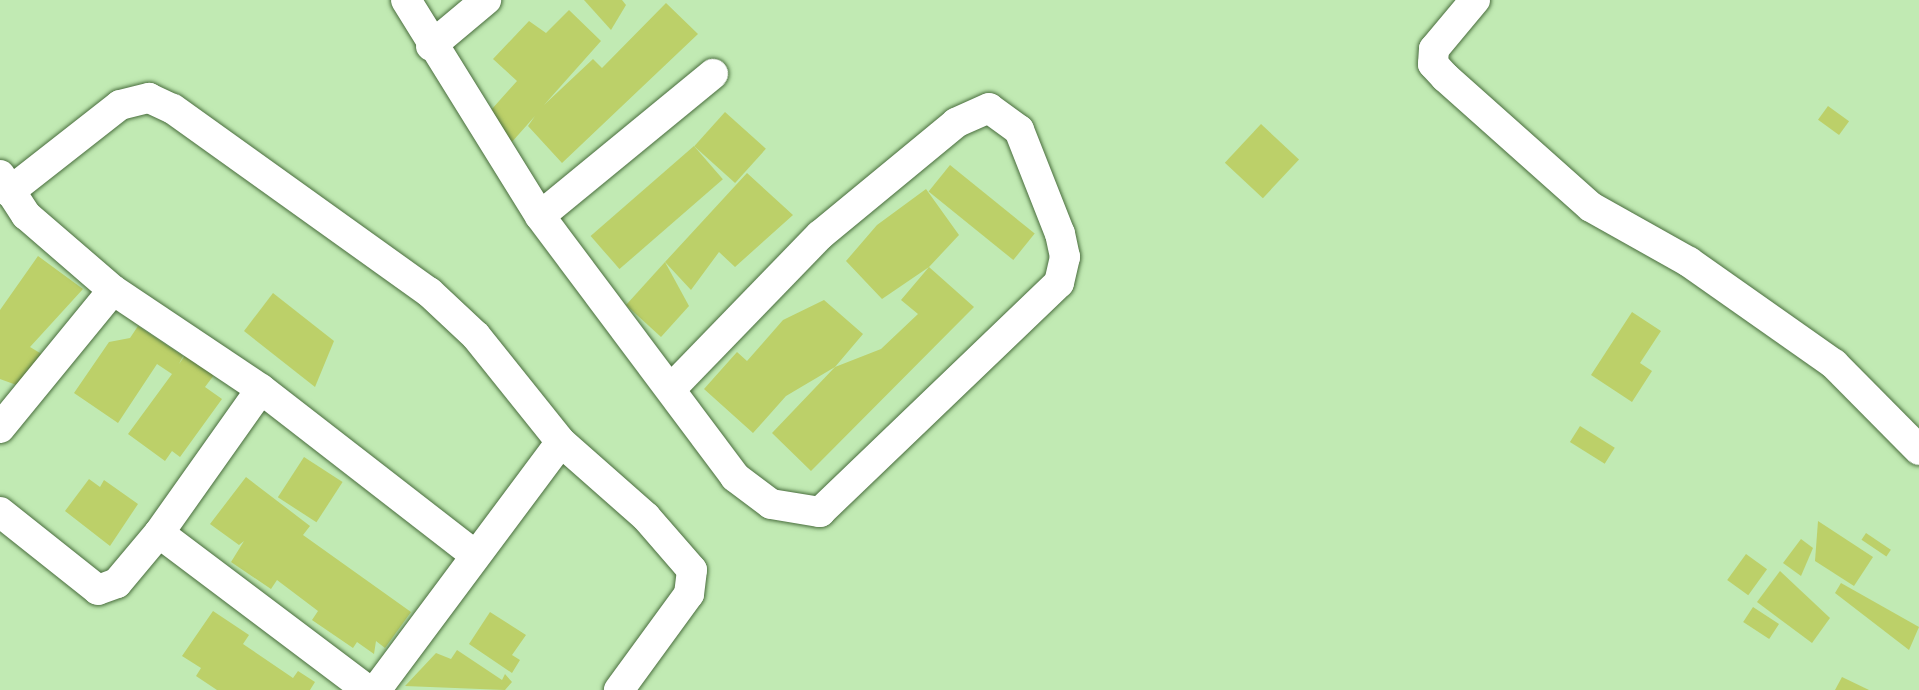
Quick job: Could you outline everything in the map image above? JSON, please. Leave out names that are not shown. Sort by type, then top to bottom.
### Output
[{"type":"street","points":[[406,0],[431,46],[540,216],[735,477],[771,504],[820,512],[1059,283],[1065,257],[1060,234],[1019,130],[989,108],[956,123],[820,235],[671,389]]},
{"type":"street","points":[[431,46],[486,0]]},
{"type":"street","points":[[1475,0],[1434,49],[1433,64],[1445,77],[1591,207],[1689,262],[1834,364],[1919,450]]},
{"type":"street","points":[[540,216],[713,74]]},
{"type":"street","points":[[474,554],[261,389],[113,290],[5,183],[120,105],[149,98],[173,109],[429,292],[476,336],[561,442],[646,517],[692,570],[689,594],[619,690]]},
{"type":"street","points":[[0,428],[113,290]]},
{"type":"street","points":[[0,512],[98,590],[117,583],[159,533],[261,389]]},
{"type":"street","points":[[376,690],[474,554],[561,442]]},
{"type":"street","points":[[159,533],[367,690]]},
{"type":"building","points":[[584,0],[622,0],[626,5],[611,30]]},
{"type":"building","points":[[666,3],[698,34],[562,163],[528,126],[535,116],[511,143],[483,119],[517,81],[493,59],[529,21],[546,33],[569,10],[601,41],[544,105],[593,59],[602,68]]},
{"type":"building","points":[[1828,106],[1849,121],[1839,135],[1818,120]]},
{"type":"building","points":[[725,112],[766,149],[735,183],[694,146]]},
{"type":"building","points":[[1261,124],[1299,159],[1263,198],[1225,163]]},
{"type":"building","points":[[694,146],[723,179],[619,269],[591,236]]},
{"type":"building","points":[[950,165],[1035,234],[1013,260],[929,191]]},
{"type":"building","points":[[747,173],[793,215],[735,267],[719,252],[691,290],[665,262]]},
{"type":"building","points":[[926,189],[959,235],[929,267],[882,299],[846,261],[877,225]]},
{"type":"building","points":[[38,256],[83,289],[30,347],[50,359],[22,387],[0,379],[0,310]]},
{"type":"building","points":[[665,262],[689,306],[661,337],[626,305]]},
{"type":"building","points":[[929,267],[974,307],[811,471],[772,433],[835,367],[881,349],[918,314],[901,300]]},
{"type":"building","points":[[273,293],[334,341],[315,387],[244,331]]},
{"type":"building","points":[[824,300],[863,334],[835,367],[786,396],[753,433],[704,389],[737,352],[747,361],[783,320]]},
{"type":"building","points":[[1632,312],[1661,331],[1640,363],[1652,371],[1632,402],[1591,375]]},
{"type":"building","points":[[138,326],[183,356],[179,364],[188,351],[217,371],[205,387],[222,399],[180,457],[172,451],[165,461],[128,434],[172,374],[157,364],[118,423],[74,393],[109,342],[130,338]]},
{"type":"building","points":[[1580,426],[1615,448],[1605,464],[1570,442]]},
{"type":"building","points":[[304,457],[343,482],[316,522],[278,497]]},
{"type":"building","points":[[246,477],[310,526],[303,535],[411,612],[385,648],[376,641],[374,654],[357,642],[353,648],[312,620],[318,611],[277,580],[271,589],[231,562],[244,541],[239,545],[210,524]]},
{"type":"building","points":[[89,479],[100,487],[104,480],[138,504],[110,546],[65,511]]},
{"type":"building","points":[[1818,521],[1873,557],[1854,586],[1815,561]]},
{"type":"building","points":[[1866,533],[1891,550],[1886,556],[1862,540]]},
{"type":"building","points":[[1801,539],[1813,548],[1801,576],[1783,563]]},
{"type":"building","points":[[1746,554],[1767,569],[1748,595],[1727,580]]},
{"type":"building","points":[[1780,571],[1830,618],[1812,643],[1757,602]]},
{"type":"building","points":[[1841,583],[1919,627],[1909,650],[1835,593]]},
{"type":"building","points":[[1753,607],[1779,624],[1769,639],[1743,622]]},
{"type":"building","points":[[213,611],[249,635],[243,644],[293,678],[298,671],[315,682],[310,690],[217,690],[196,676],[201,668],[182,656]]},
{"type":"building","points":[[490,612],[526,635],[512,655],[520,660],[512,673],[469,644]]},
{"type":"building","points":[[457,650],[502,680],[505,674],[512,682],[505,690],[405,686],[436,653],[451,659]]},
{"type":"building","points":[[1842,677],[1869,690],[1835,690]]}]
